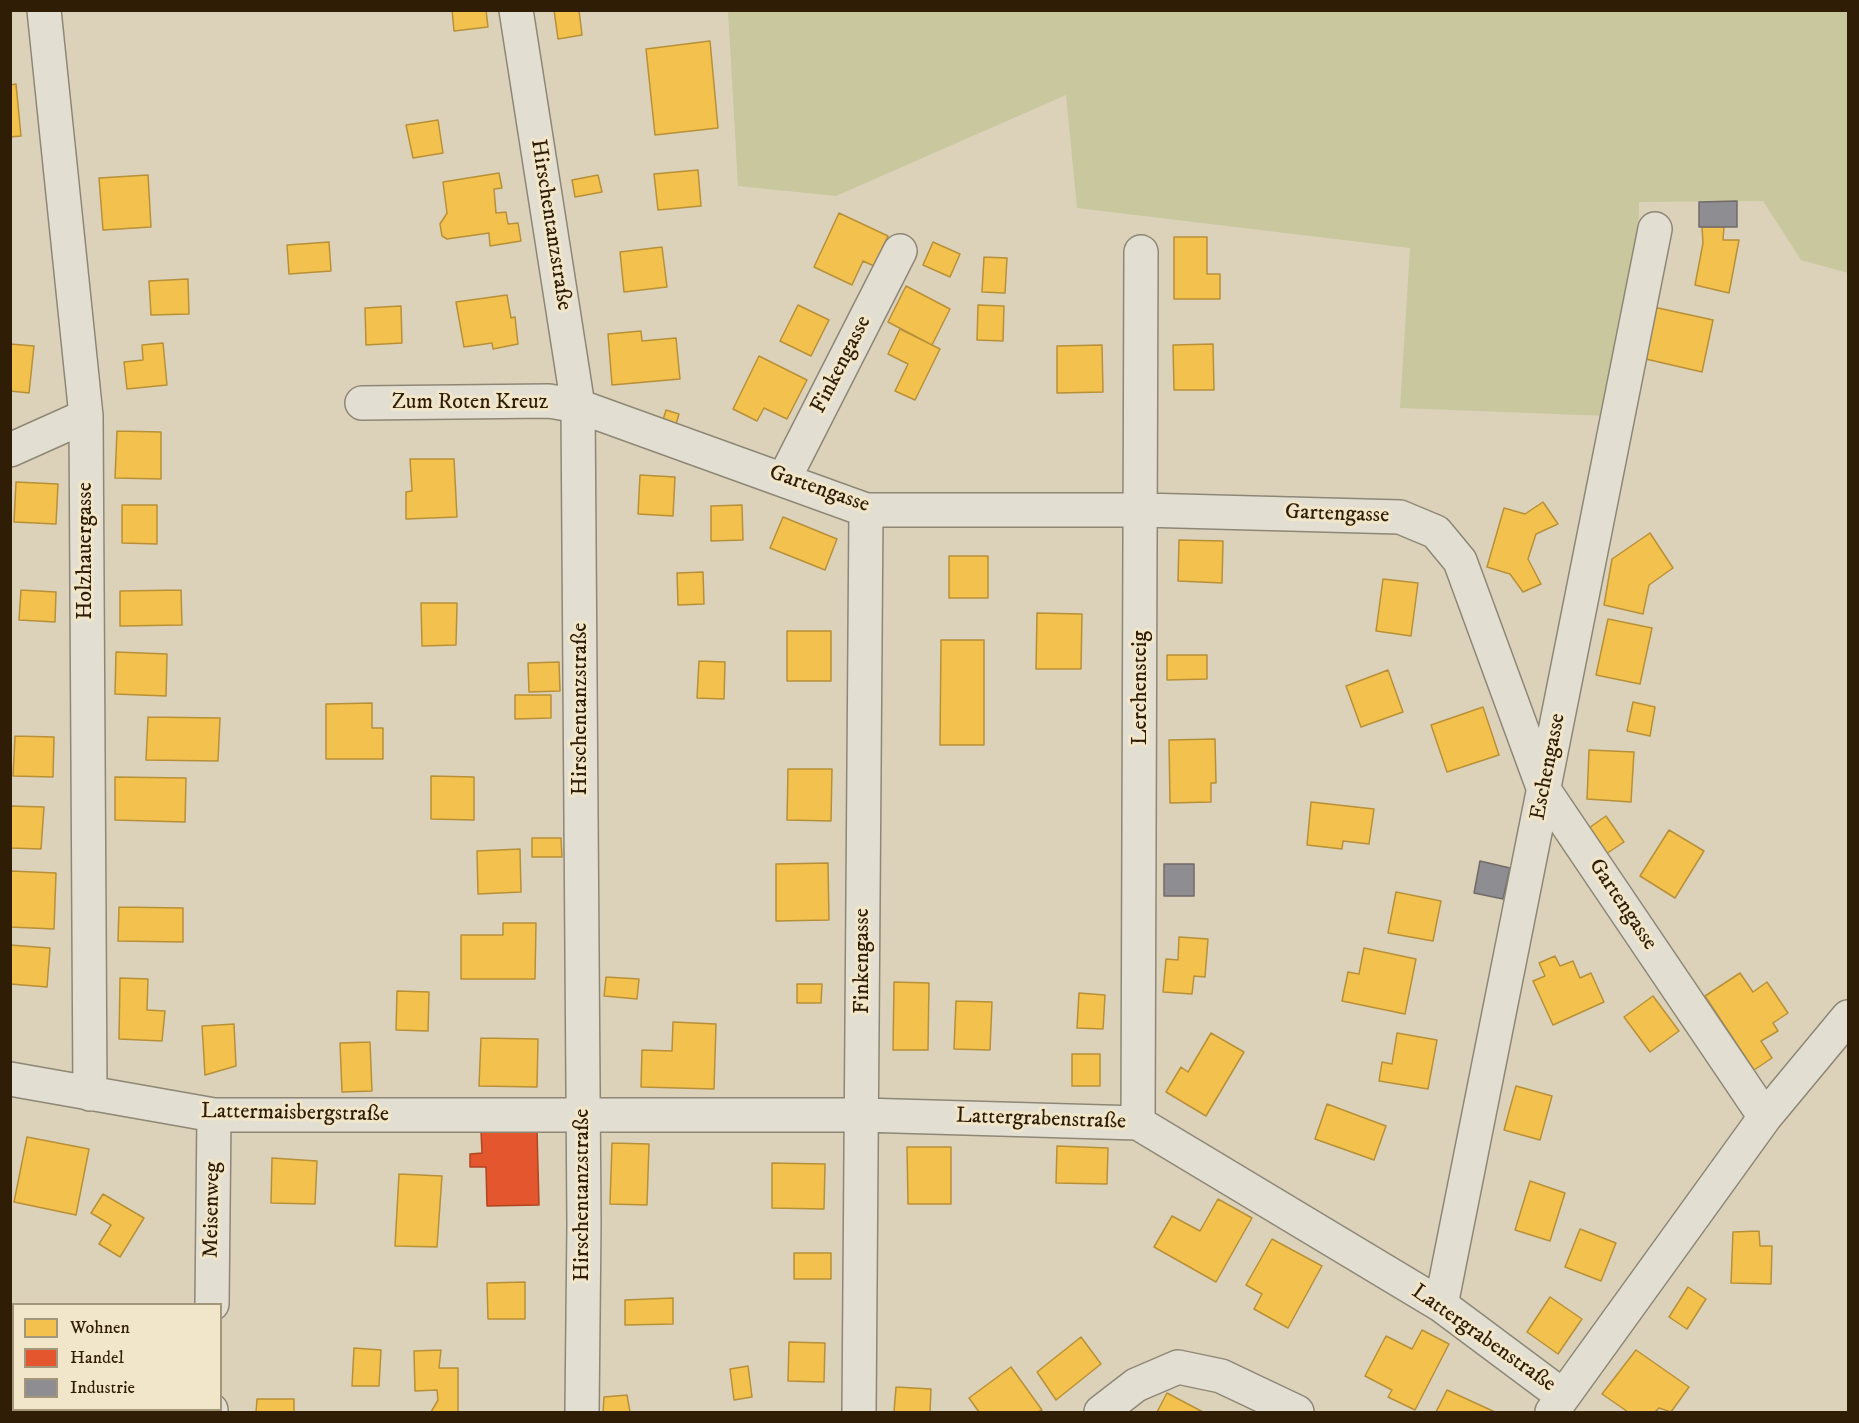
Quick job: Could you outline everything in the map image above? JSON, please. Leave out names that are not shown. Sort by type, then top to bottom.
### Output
[{"type":"street","name":"Holzhauergasse","points":[[44,10],[86,416],[90,1094]]},
{"type":"street","name":"Hirschentanzstraße","points":[[516,10],[578,406],[583,1117],[582,1413]]},
{"type":"street","name":"Eschengasse","points":[[1441,1305],[1655,229]]},
{"type":"street","name":"Finkengasse","points":[[784,479],[900,251]]},
{"type":"street","name":"Lerchensteig","points":[[1138,1123],[1142,510],[1141,252]]},
{"type":"street","name":"Zum Roten Kreuz","points":[[362,403],[549,401],[578,406]]},
{"type":"street","name":"Gartengasse","points":[[578,406],[866,510],[1142,510],[1400,517],[1436,532],[1460,561],[1544,790],[1765,1117]]},
{"type":"street","points":[[10,450],[86,416]]},
{"type":"street","name":"Finkengasse","points":[[859,1413],[866,510]]},
{"type":"street","name":"Lattergrabenstraße","points":[[583,1117],[862,1115],[1138,1123],[1441,1305],[1557,1404],[1765,1117],[1848,1017]]},
{"type":"street","name":"Lattermaisbergstraße","points":[[10,1079],[214,1115],[583,1117]]},
{"type":"street","name":"Meisenweg","points":[[212,1303],[214,1115]]},
{"type":"street","points":[[1101,1413],[1136,1385],[1178,1367],[1221,1376],[1297,1413]]},
{"type":"green space","points":[[728,11],[1848,11],[1848,273],[1801,260],[1763,201],[1639,202],[1638,269],[1608,416],[1400,408],[1410,248],[1077,208],[1066,95],[836,196],[738,186]]},
{"type":"building: Wohnen","points":[[452,10],[486,10],[488,27],[454,31]]},
{"type":"building: Wohnen","points":[[554,10],[579,10],[582,35],[558,39]]},
{"type":"building: Wohnen","points":[[710,41],[718,128],[655,135],[646,49]]},
{"type":"building: Wohnen","points":[[16,84],[21,136],[10,137],[10,85]]},
{"type":"building: Wohnen","points":[[438,120],[443,153],[413,158],[406,125]]},
{"type":"building: Wohnen","points":[[698,170],[701,206],[658,210],[654,174]]},
{"type":"building: Wohnen","points":[[499,173],[502,188],[494,189],[496,213],[506,212],[508,224],[518,223],[521,241],[490,246],[489,233],[447,239],[442,236],[440,224],[447,213],[443,182]]},
{"type":"building: Wohnen","points":[[148,175],[151,227],[103,230],[99,178]]},
{"type":"building: Wohnen","points":[[598,175],[602,192],[575,197],[572,180]]},
{"type":"building: Wohnen","points":[[839,213],[888,236],[874,266],[863,261],[852,285],[814,267]]},
{"type":"building: Wohnen","points":[[1702,227],[1724,227],[1723,240],[1739,240],[1729,293],[1695,285],[1703,243]]},
{"type":"building: Wohnen","points":[[1174,237],[1207,237],[1207,274],[1220,274],[1220,299],[1174,299]]},
{"type":"building: Wohnen","points":[[329,242],[331,271],[289,274],[287,245]]},
{"type":"building: Wohnen","points":[[933,242],[960,254],[950,277],[923,265]]},
{"type":"building: Wohnen","points":[[662,247],[667,287],[624,292],[620,252]]},
{"type":"building: Wohnen","points":[[984,257],[1007,258],[1005,293],[982,292]]},
{"type":"building: Wohnen","points":[[188,279],[189,314],[151,315],[149,281]]},
{"type":"building: Wohnen","points":[[906,286],[950,309],[932,345],[888,322]]},
{"type":"building: Wohnen","points":[[507,295],[511,318],[515,317],[518,344],[493,349],[492,343],[464,347],[456,302]]},
{"type":"building: Wohnen","points":[[798,305],[829,320],[811,356],[780,341]]},
{"type":"building: Wohnen","points":[[978,305],[1004,306],[1003,341],[977,340]]},
{"type":"building: Wohnen","points":[[401,306],[402,343],[366,345],[365,308]]},
{"type":"building: Wohnen","points":[[1649,306],[1713,320],[1702,372],[1637,357]]},
{"type":"building: Wohnen","points":[[900,329],[940,349],[915,400],[895,391],[908,364],[888,354]]},
{"type":"building: Wohnen","points":[[641,331],[642,341],[676,338],[680,379],[612,385],[608,334]]},
{"type":"building: Wohnen","points":[[163,343],[167,385],[127,389],[124,362],[143,360],[142,345]]},
{"type":"building: Wohnen","points":[[10,344],[34,346],[29,393],[10,391]]},
{"type":"building: Wohnen","points":[[1213,344],[1214,390],[1174,390],[1173,345]]},
{"type":"building: Wohnen","points":[[1102,345],[1103,392],[1057,393],[1057,346]]},
{"type":"building: Wohnen","points":[[759,356],[807,380],[787,419],[764,408],[757,421],[733,409]]},
{"type":"building: Wohnen","points":[[666,410],[679,414],[675,428],[662,423]]},
{"type":"building: Wohnen","points":[[117,431],[161,432],[161,479],[115,478]]},
{"type":"building: Wohnen","points":[[410,459],[454,459],[457,517],[406,519],[406,492],[412,491]]},
{"type":"building: Wohnen","points":[[640,475],[675,477],[673,516],[638,514]]},
{"type":"building: Wohnen","points":[[16,482],[58,484],[56,524],[14,522]]},
{"type":"building: Wohnen","points":[[1543,502],[1558,524],[1536,534],[1528,559],[1541,584],[1523,592],[1510,574],[1487,567],[1504,508],[1525,514]]},
{"type":"building: Wohnen","points":[[122,505],[157,505],[157,544],[122,543]]},
{"type":"building: Wohnen","points":[[742,505],[743,540],[711,541],[711,506]]},
{"type":"building: Wohnen","points":[[783,517],[837,539],[825,570],[770,548]]},
{"type":"building: Wohnen","points":[[1650,533],[1673,568],[1649,585],[1643,614],[1604,605],[1612,559]]},
{"type":"building: Wohnen","points":[[1179,540],[1223,541],[1222,583],[1178,581]]},
{"type":"building: Wohnen","points":[[949,556],[988,556],[988,598],[949,598]]},
{"type":"building: Wohnen","points":[[703,572],[704,604],[678,605],[677,573]]},
{"type":"building: Wohnen","points":[[1383,579],[1418,583],[1411,636],[1376,631]]},
{"type":"building: Wohnen","points":[[21,590],[56,592],[55,622],[19,620]]},
{"type":"building: Wohnen","points":[[181,590],[182,625],[120,626],[120,591]]},
{"type":"building: Wohnen","points":[[421,603],[457,603],[456,645],[422,646]]},
{"type":"building: Wohnen","points":[[1037,613],[1082,614],[1081,669],[1036,669]]},
{"type":"building: Wohnen","points":[[1608,619],[1652,628],[1640,684],[1596,675]]},
{"type":"building: Wohnen","points":[[787,631],[831,631],[831,681],[787,681]]},
{"type":"building: Wohnen","points":[[941,640],[984,640],[984,745],[940,745]]},
{"type":"building: Wohnen","points":[[116,652],[167,654],[166,696],[115,694]]},
{"type":"building: Wohnen","points":[[1167,655],[1207,655],[1207,679],[1167,680]]},
{"type":"building: Wohnen","points":[[699,661],[725,662],[724,699],[697,698]]},
{"type":"building: Wohnen","points":[[559,662],[560,691],[529,692],[528,663]]},
{"type":"building: Wohnen","points":[[1388,670],[1403,712],[1361,727],[1346,686]]},
{"type":"building: Wohnen","points":[[515,695],[551,695],[551,718],[515,719]]},
{"type":"building: Wohnen","points":[[1633,702],[1655,707],[1650,736],[1627,731]]},
{"type":"building: Wohnen","points":[[372,703],[372,728],[383,728],[383,759],[326,759],[326,704]]},
{"type":"building: Wohnen","points":[[1483,707],[1499,755],[1447,772],[1431,725]]},
{"type":"building: Wohnen","points":[[148,717],[220,718],[218,761],[146,760]]},
{"type":"building: Wohnen","points":[[15,736],[54,737],[53,777],[13,776]]},
{"type":"building: Wohnen","points":[[1215,739],[1216,783],[1211,783],[1211,802],[1170,803],[1169,740]]},
{"type":"building: Wohnen","points":[[1589,750],[1634,752],[1631,802],[1587,799]]},
{"type":"building: Wohnen","points":[[788,769],[832,769],[831,821],[787,820]]},
{"type":"building: Wohnen","points":[[431,776],[474,777],[474,820],[431,819]]},
{"type":"building: Wohnen","points":[[115,777],[186,778],[185,822],[115,820]]},
{"type":"building: Wohnen","points":[[1311,802],[1374,809],[1369,844],[1343,841],[1342,849],[1307,845]]},
{"type":"building: Wohnen","points":[[10,806],[44,807],[41,849],[10,848]]},
{"type":"building: Wohnen","points":[[1606,816],[1624,842],[1603,856],[1586,830]]},
{"type":"building: Wohnen","points":[[1669,830],[1704,851],[1675,898],[1640,876]]},
{"type":"building: Wohnen","points":[[532,838],[561,838],[562,857],[532,857]]},
{"type":"building: Wohnen","points":[[520,849],[521,892],[478,894],[477,851]]},
{"type":"building: Wohnen","points":[[828,863],[829,920],[776,921],[776,864]]},
{"type":"building: Wohnen","points":[[11,871],[56,873],[54,929],[10,927]]},
{"type":"building: Wohnen","points":[[1396,892],[1441,901],[1433,941],[1388,933]]},
{"type":"building: Wohnen","points":[[119,907],[183,908],[183,942],[118,941]]},
{"type":"building: Wohnen","points":[[503,923],[536,923],[535,979],[461,979],[461,935],[503,935]]},
{"type":"building: Wohnen","points":[[1179,937],[1208,939],[1205,977],[1194,976],[1192,994],[1163,992],[1166,959],[1178,960]]},
{"type":"building: Wohnen","points":[[10,945],[50,948],[47,987],[10,984]]},
{"type":"building: Wohnen","points":[[1364,948],[1416,959],[1405,1014],[1342,1001],[1348,972],[1359,974]]},
{"type":"building: Wohnen","points":[[1555,956],[1560,966],[1573,961],[1580,978],[1591,973],[1604,1002],[1553,1025],[1533,981],[1545,976],[1539,963]]},
{"type":"building: Wohnen","points":[[1740,973],[1753,992],[1767,982],[1788,1013],[1773,1023],[1778,1031],[1761,1041],[1772,1058],[1754,1070],[1705,996]]},
{"type":"building: Wohnen","points":[[606,977],[639,979],[637,999],[604,996]]},
{"type":"building: Wohnen","points":[[120,978],[148,979],[147,1010],[165,1011],[162,1041],[119,1039]]},
{"type":"building: Wohnen","points":[[894,982],[929,983],[928,1050],[893,1050]]},
{"type":"building: Wohnen","points":[[797,984],[822,984],[821,1003],[797,1003]]},
{"type":"building: Wohnen","points":[[397,991],[429,992],[428,1031],[396,1030]]},
{"type":"building: Wohnen","points":[[1079,993],[1105,995],[1103,1029],[1077,1028]]},
{"type":"building: Wohnen","points":[[1653,996],[1679,1031],[1650,1052],[1624,1017]]},
{"type":"building: Wohnen","points":[[956,1001],[992,1002],[990,1050],[954,1049]]},
{"type":"building: Wohnen","points":[[673,1022],[716,1024],[714,1089],[641,1087],[642,1050],[672,1051]]},
{"type":"building: Wohnen","points":[[234,1024],[236,1066],[205,1075],[202,1026]]},
{"type":"building: Wohnen","points":[[1211,1033],[1244,1052],[1206,1116],[1166,1092],[1181,1067],[1188,1072]]},
{"type":"building: Wohnen","points":[[1397,1033],[1437,1040],[1428,1089],[1379,1081],[1382,1062],[1392,1064]]},
{"type":"building: Wohnen","points":[[481,1038],[538,1039],[537,1087],[479,1086]]},
{"type":"building: Wohnen","points":[[370,1042],[372,1091],[342,1092],[340,1043]]},
{"type":"building: Wohnen","points":[[1072,1054],[1100,1054],[1100,1086],[1072,1086]]},
{"type":"building: Wohnen","points":[[1516,1086],[1552,1096],[1540,1140],[1504,1130]]},
{"type":"building: Wohnen","points":[[1327,1104],[1386,1126],[1374,1160],[1315,1139]]},
{"type":"building: Wohnen","points":[[27,1137],[89,1149],[76,1215],[14,1202]]},
{"type":"building: Wohnen","points":[[612,1143],[649,1144],[647,1205],[610,1204]]},
{"type":"building: Wohnen","points":[[1057,1146],[1108,1148],[1107,1184],[1056,1183]]},
{"type":"building: Wohnen","points":[[907,1147],[951,1147],[951,1204],[908,1204]]},
{"type":"building: Wohnen","points":[[272,1158],[317,1161],[315,1204],[271,1203]]},
{"type":"building: Wohnen","points":[[772,1163],[825,1164],[824,1209],[772,1208]]},
{"type":"building: Wohnen","points":[[399,1174],[442,1176],[437,1247],[395,1246]]},
{"type":"building: Wohnen","points":[[1530,1181],[1565,1193],[1550,1241],[1515,1230]]},
{"type":"building: Wohnen","points":[[103,1194],[144,1218],[120,1257],[99,1244],[111,1225],[91,1213]]},
{"type":"building: Wohnen","points":[[1218,1199],[1252,1218],[1216,1282],[1154,1247],[1172,1216],[1200,1231]]},
{"type":"building: Wohnen","points":[[1580,1229],[1616,1243],[1601,1281],[1565,1267]]},
{"type":"building: Wohnen","points":[[1759,1231],[1760,1246],[1772,1246],[1771,1284],[1731,1283],[1733,1232]]},
{"type":"building: Wohnen","points":[[1272,1239],[1322,1266],[1288,1328],[1254,1309],[1262,1294],[1246,1285]]},
{"type":"building: Wohnen","points":[[794,1253],[831,1253],[831,1279],[794,1279]]},
{"type":"building: Wohnen","points":[[525,1282],[525,1319],[488,1319],[487,1283]]},
{"type":"building: Wohnen","points":[[1688,1287],[1706,1299],[1687,1329],[1669,1317]]},
{"type":"building: Wohnen","points":[[1550,1297],[1582,1319],[1558,1354],[1527,1332]]},
{"type":"building: Wohnen","points":[[673,1298],[673,1324],[625,1325],[625,1300]]},
{"type":"building: Wohnen","points":[[1422,1330],[1449,1344],[1415,1410],[1388,1397],[1392,1390],[1365,1376],[1386,1336],[1412,1349]]},
{"type":"building: Wohnen","points":[[1081,1337],[1101,1364],[1056,1400],[1037,1372]]},
{"type":"building: Wohnen","points":[[789,1342],[825,1343],[824,1382],[788,1381]]},
{"type":"building: Wohnen","points":[[354,1348],[381,1350],[379,1386],[352,1386]]},
{"type":"building: Wohnen","points":[[441,1350],[439,1368],[458,1368],[458,1412],[431,1412],[438,1400],[437,1390],[415,1391],[414,1351]]},
{"type":"building: Wohnen","points":[[1636,1350],[1689,1387],[1671,1412],[1659,1408],[1655,1412],[1628,1412],[1602,1394]]},
{"type":"building: Wohnen","points":[[748,1366],[752,1397],[734,1400],[730,1369]]},
{"type":"building: Wohnen","points":[[1011,1367],[1042,1410],[1038,1412],[979,1412],[969,1398]]},
{"type":"building: Wohnen","points":[[896,1387],[931,1389],[930,1412],[894,1412]]},
{"type":"building: Wohnen","points":[[1447,1390],[1495,1412],[1436,1412]]},
{"type":"building: Wohnen","points":[[1167,1393],[1203,1412],[1157,1412]]},
{"type":"building: Wohnen","points":[[627,1395],[630,1412],[603,1412],[604,1397]]},
{"type":"building: Wohnen","points":[[257,1399],[294,1399],[294,1412],[256,1412]]},
{"type":"building: Wohnen","points":[[126,1411],[173,1411],[173,1412]]},
{"type":"building: Handel","points":[[537,1130],[539,1205],[487,1206],[486,1167],[470,1167],[470,1154],[482,1153],[481,1131]]},
{"type":"building: Industrie","points":[[1737,201],[1737,227],[1699,227],[1699,202]]},
{"type":"building: Industrie","points":[[1480,861],[1510,868],[1503,899],[1474,893]]},
{"type":"building: Industrie","points":[[1164,864],[1194,864],[1194,896],[1164,896]]}]
